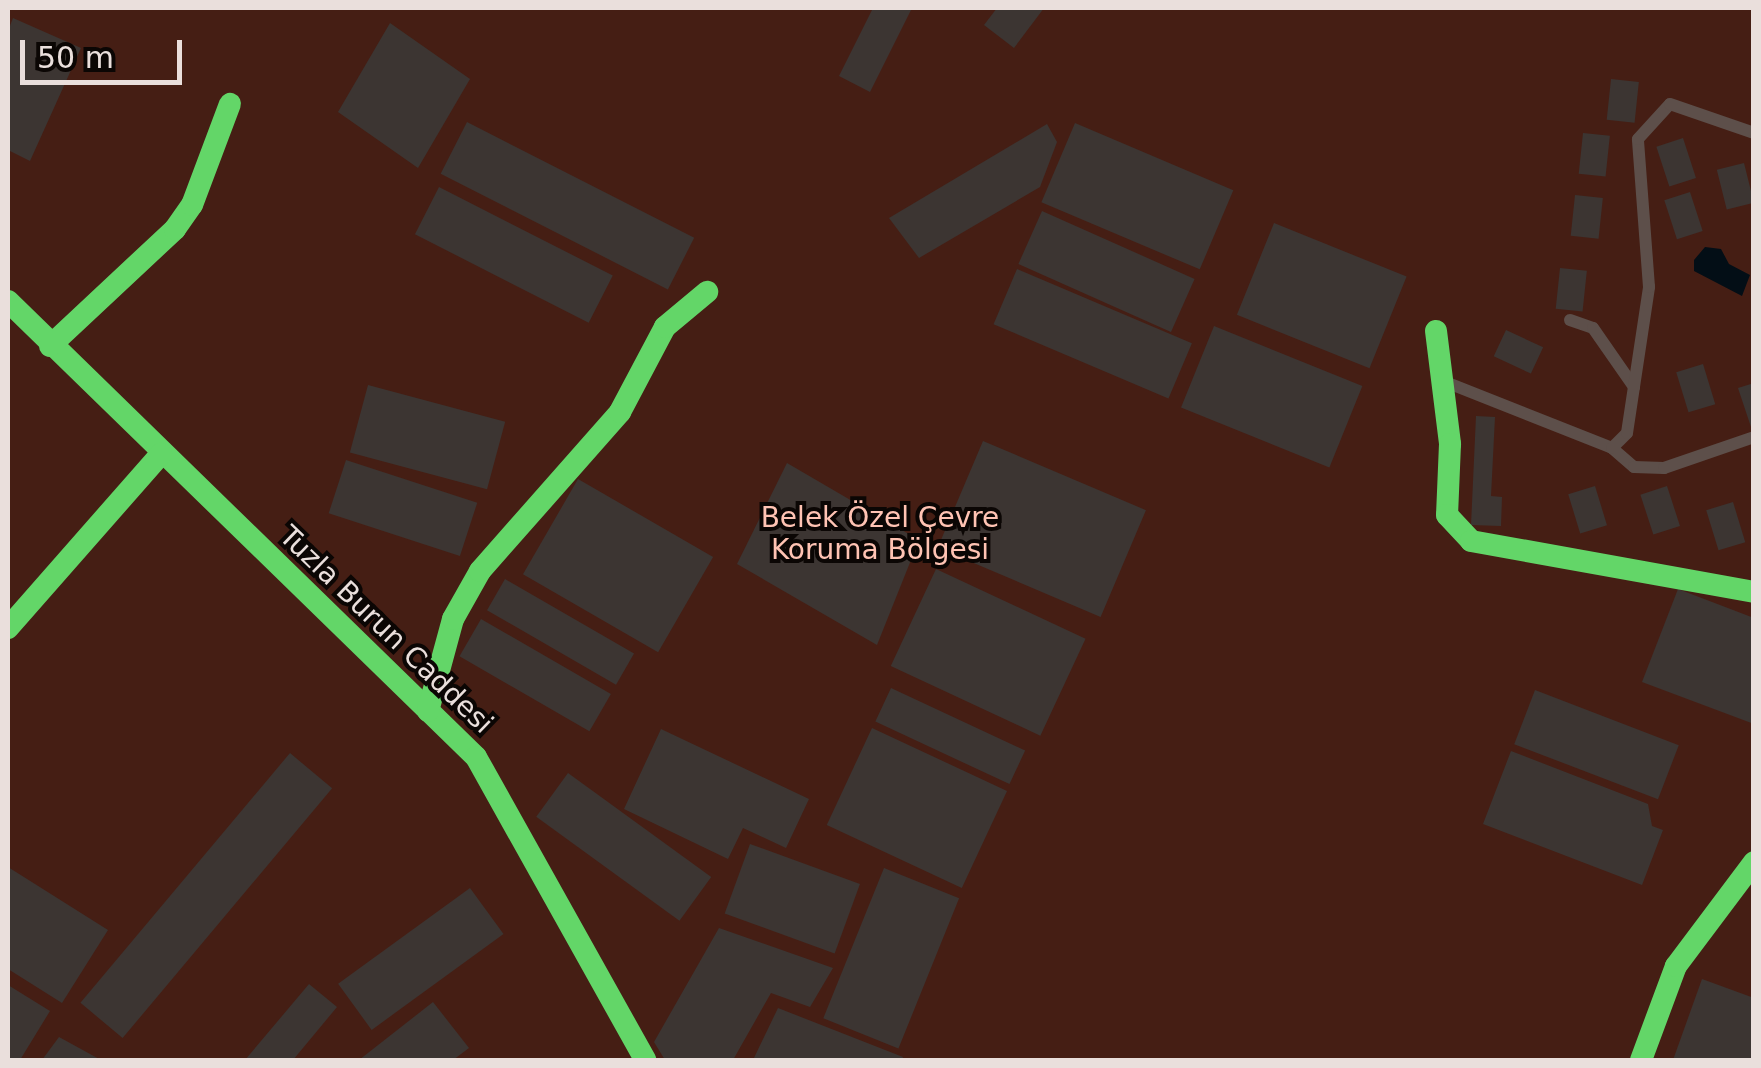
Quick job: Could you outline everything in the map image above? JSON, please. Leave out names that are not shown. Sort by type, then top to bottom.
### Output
[{"type":"street","points":[[50,346],[175,229],[192,205],[230,104]]},
{"type":"street","points":[[428,711],[453,619],[480,571],[620,412],[664,327],[707,292]]},
{"type":"street","name":"Tuzla Burun Caddesi","points":[[8,301],[476,757],[521,829],[646,1060]]},
{"type":"street","points":[[1436,331],[1446,382],[1448,515],[1471,541],[1754,592]]},
{"type":"street","points":[[8,628],[161,454]]},
{"type":"street","points":[[1641,1060],[1676,966],[1754,862]]},
{"type":"lane","points":[[1612,448],[1627,433],[1649,287],[1638,139],[1670,104],[1754,133]]},
{"type":"lane","points":[[1570,320],[1593,328],[1634,386]]},
{"type":"lane","points":[[1446,382],[1612,448],[1634,467],[1664,468],[1754,437]]},
{"type":"green space","name":"Belek Özel Çevre Koruma Bölgesi","points":[[8,8],[1753,8],[1753,1060],[8,1060]]},
{"type":"shaded area","points":[[1705,247],[1721,249],[1729,264],[1750,275],[1742,296],[1694,271],[1694,260]]},
{"type":"building","points":[[873,8],[912,8],[870,92],[839,76]]},
{"type":"building","points":[[997,8],[1044,8],[1014,48],[984,25]]},
{"type":"building","points":[[13,18],[81,48],[30,161],[8,150],[8,31]]},
{"type":"building","points":[[390,23],[470,79],[418,168],[338,112]]},
{"type":"building","points":[[1611,79],[1639,82],[1635,123],[1607,120]]},
{"type":"building","points":[[467,122],[694,238],[668,289],[441,174]]},
{"type":"building","points":[[1075,123],[1233,190],[1200,269],[1041,202]]},
{"type":"building","points":[[1047,124],[1057,142],[1040,187],[919,258],[889,218]]},
{"type":"building","points":[[1583,133],[1610,136],[1606,177],[1579,174]]},
{"type":"building","points":[[1683,138],[1696,178],[1669,187],[1656,147]]},
{"type":"building","points":[[1744,163],[1754,203],[1727,210],[1717,170]]},
{"type":"building","points":[[439,187],[613,276],[589,323],[415,234]]},
{"type":"building","points":[[1690,192],[1703,231],[1677,239],[1664,200]]},
{"type":"building","points":[[1575,195],[1603,198],[1599,239],[1571,236]]},
{"type":"building","points":[[1042,211],[1195,279],[1171,332],[1018,264]]},
{"type":"building","points":[[1274,223],[1407,277],[1370,368],[1237,315]]},
{"type":"building","points":[[1560,268],[1587,271],[1583,312],[1556,309]]},
{"type":"building","points":[[1017,269],[1192,343],[1168,398],[994,324]]},
{"type":"building","points":[[1214,326],[1362,386],[1329,468],[1181,408]]},
{"type":"building","points":[[1506,330],[1543,347],[1531,374],[1494,356]]},
{"type":"building","points":[[1703,364],[1715,404],[1689,412],[1676,372]]},
{"type":"building","points":[[1754,383],[1754,426],[1751,427],[1738,388]]},
{"type":"building","points":[[368,385],[505,422],[487,489],[350,453]]},
{"type":"building","points":[[1476,416],[1495,417],[1491,496],[1502,497],[1501,526],[1471,525]]},
{"type":"building","points":[[983,441],[1146,510],[1101,617],[938,548]]},
{"type":"building","points":[[346,460],[477,503],[460,556],[329,513]]},
{"type":"building","points":[[787,463],[919,540],[877,645],[737,564]]},
{"type":"building","points":[[578,479],[713,557],[658,652],[523,574]]},
{"type":"building","points":[[1595,486],[1607,525],[1580,533],[1568,494]]},
{"type":"building","points":[[1667,486],[1680,526],[1653,535],[1640,495]]},
{"type":"building","points":[[1733,502],[1745,542],[1719,550],[1706,510]]},
{"type":"building","points":[[936,569],[1086,639],[1040,736],[891,666]]},
{"type":"building","points":[[505,579],[634,654],[616,685],[487,610]]},
{"type":"building","points":[[1678,589],[1754,618],[1754,724],[1642,682]]},
{"type":"building","points":[[481,619],[611,694],[589,731],[460,656]]},
{"type":"building","points":[[891,688],[1025,751],[1009,784],[875,722]]},
{"type":"building","points":[[1535,690],[1679,745],[1658,799],[1514,744]]},
{"type":"building","points":[[872,728],[1007,791],[962,888],[827,825]]},
{"type":"building","points":[[661,729],[809,799],[786,848],[743,828],[728,859],[624,809]]},
{"type":"building","points":[[1511,751],[1648,804],[1652,826],[1663,830],[1642,885],[1483,824]]},
{"type":"building","points":[[290,753],[332,788],[123,1038],[80,1003]]},
{"type":"building","points":[[568,773],[711,877],[679,921],[536,817]]},
{"type":"building","points":[[750,844],[860,884],[835,954],[725,914]]},
{"type":"building","points":[[8,867],[108,930],[62,1003],[8,969]]},
{"type":"building","points":[[884,868],[959,898],[898,1049],[823,1018]]},
{"type":"building","points":[[470,888],[504,934],[372,1030],[338,984]]},
{"type":"building","points":[[719,928],[833,968],[810,1007],[771,993],[733,1060],[665,1060],[654,1042]]},
{"type":"building","points":[[1702,979],[1754,998],[1754,1060],[1673,1060]]},
{"type":"building","points":[[309,984],[337,1007],[293,1060],[245,1060]]},
{"type":"building","points":[[8,985],[50,1011],[20,1060],[8,1060]]},
{"type":"building","points":[[433,1002],[469,1048],[453,1060],[359,1060]]},
{"type":"building","points":[[778,1008],[903,1057],[902,1060],[753,1060]]},
{"type":"building","points":[[59,1037],[101,1060],[42,1060]]},
{"type":"traffic: fast","points":[[50,346],[175,229],[192,205],[230,104]]},
{"type":"traffic: fast","points":[[428,711],[453,619],[480,571],[620,412],[665,327],[707,292]]},
{"type":"traffic: fast","points":[[8,301],[476,757],[645,1060]]},
{"type":"traffic: fast","points":[[1436,331],[1450,444],[1447,515],[1471,541],[1754,592]]},
{"type":"traffic: fast","points":[[8,628],[161,454]]},
{"type":"traffic: fast","points":[[1641,1060],[1676,966],[1754,862]]}]
